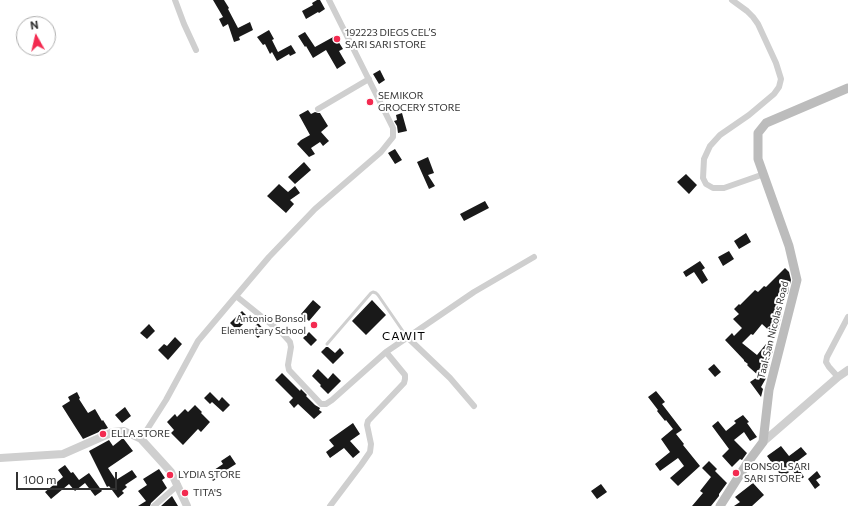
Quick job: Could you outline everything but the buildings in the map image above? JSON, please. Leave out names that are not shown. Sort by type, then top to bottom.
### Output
[{"type":"main road","name":"Taal-San Nicolas Road","points":[[763,442],[769,390],[797,280],[789,246],[758,158],[758,133],[766,123],[848,88]]},
{"type":"main road","points":[[720,506],[748,462],[763,442]]},
{"type":"street","points":[[175,0],[196,50]]},
{"type":"street","points":[[140,439],[166,400],[198,341],[269,257],[315,209],[381,152],[394,137],[393,128],[329,0]]},
{"type":"street","points":[[732,0],[747,10],[758,24],[776,62],[781,79],[779,87],[774,94],[749,115],[720,135],[710,146],[704,159],[703,178],[706,184],[713,188],[724,188],[764,174]]},
{"type":"street","points":[[318,109],[369,79]]},
{"type":"street","points":[[236,296],[282,333],[290,342],[289,370],[322,404],[326,404],[386,352],[407,337],[474,292],[534,257]]},
{"type":"street","points":[[838,377],[826,362],[827,357],[848,317]]},
{"type":"street","points":[[407,337],[450,378],[474,406]]},
{"type":"street","points":[[330,506],[370,452],[371,444],[367,425],[368,421],[404,383],[405,375],[386,352]]},
{"type":"street","points":[[763,442],[848,370]]},
{"type":"street","points":[[0,458],[63,454],[113,432],[124,431],[140,439],[171,472],[187,506]]},
{"type":"street","points":[[154,506],[178,485]]},
{"type":"lane","points":[[327,344],[373,292],[378,295],[407,337]]},
{"type":"place","name":"192223 DIEGS CEL’S SARI SARI STORE","points":[[337,39]]},
{"type":"place","name":"SEMIKOR GROCERY STORE","points":[[370,102]]},
{"type":"place","name":"Antonio Bonsol Elementary School","points":[[314,325]]},
{"type":"place","name":"ELLA STORE","points":[[103,434]]},
{"type":"place","name":"BONSOL SARI SARI STORE","points":[[736,473]]},
{"type":"place","name":"LYDIA STORE","points":[[170,475]]},
{"type":"place","name":"TITA'S","points":[[185,493]]},
{"type":"district","name":"CAWIT","points":[[404,336]]}]
